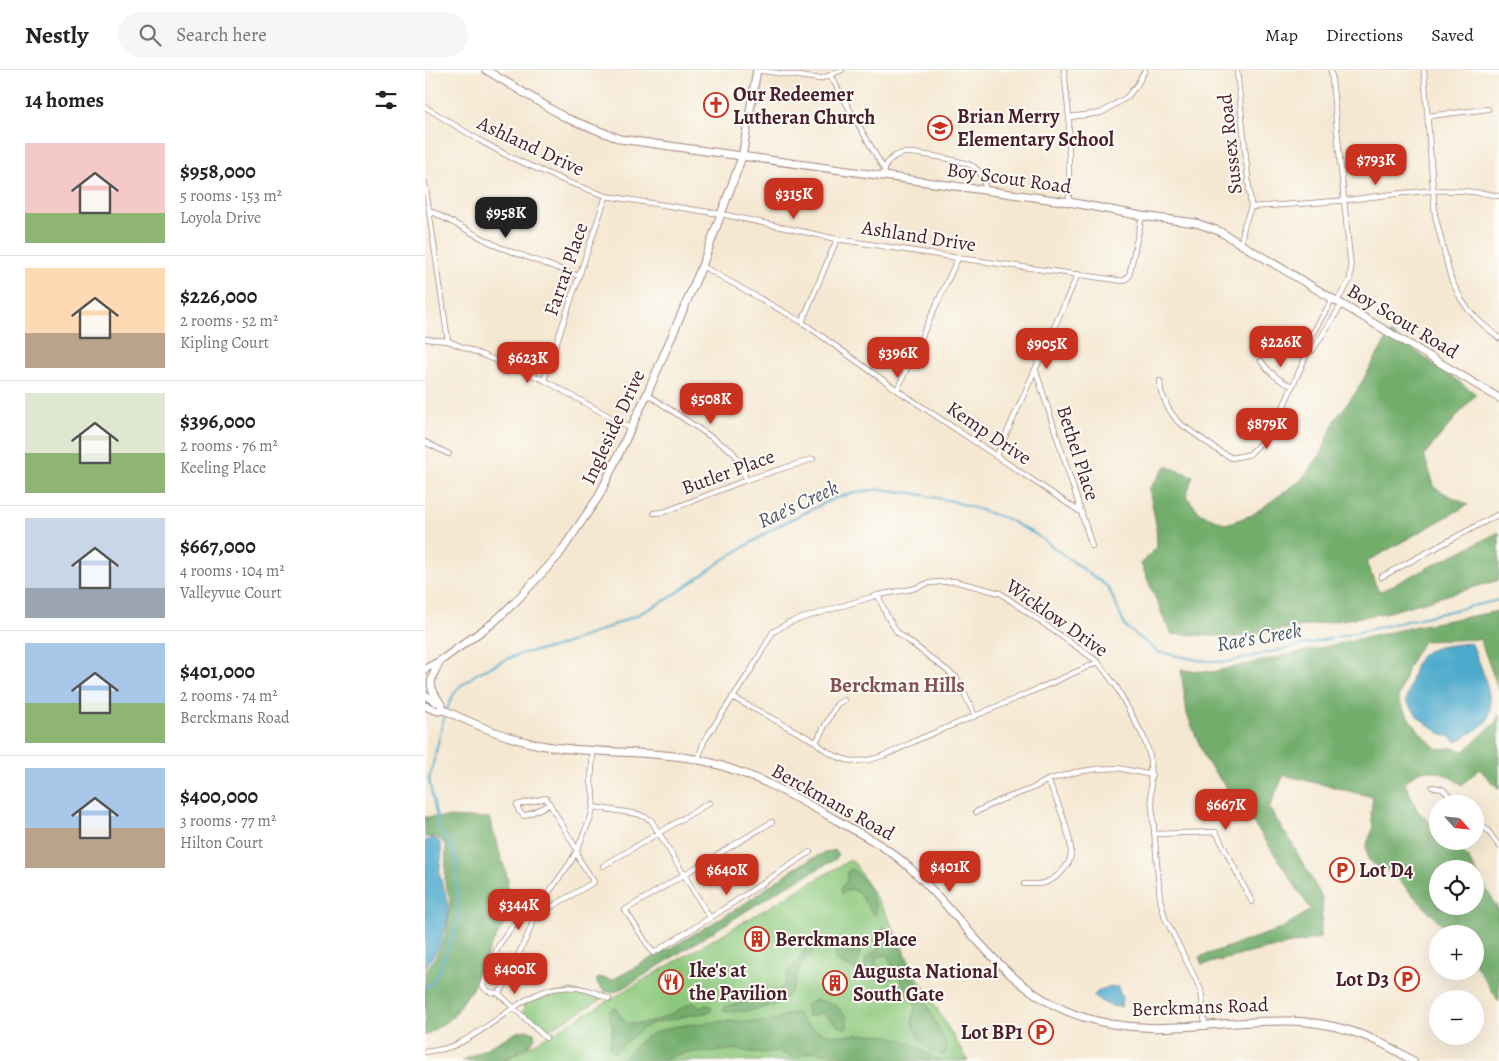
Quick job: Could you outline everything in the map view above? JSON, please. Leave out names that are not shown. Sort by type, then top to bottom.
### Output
[{"type":"street","name":"Boy Scout Road","points":[[486,70],[566,118],[620,139],[742,157],[884,174],[1196,223],[1219,231],[1499,398]]},
{"type":"street","name":"Ingleside Drive","points":[[425,669],[440,661],[494,622],[515,602],[558,556],[599,496],[647,394],[702,266],[742,157],[757,70]]},
{"type":"street","points":[[757,70],[820,79],[842,70]]},
{"type":"street","points":[[1064,70],[1069,117],[1069,202]]},
{"type":"street","points":[[1069,117],[1101,113],[1127,97],[1137,85],[1145,70]]},
{"type":"street","name":"Sussex Road","points":[[1237,70],[1251,207],[1244,226],[1241,244]]},
{"type":"street","points":[[1160,381],[1161,392],[1168,408],[1178,422],[1232,458],[1250,454],[1264,439],[1281,412],[1306,353],[1306,345],[1350,280],[1351,269],[1331,70]]},
{"type":"street","points":[[1424,70],[1429,116],[1435,215],[1451,279],[1468,309],[1499,338]]},
{"type":"street","points":[[830,75],[884,174]]},
{"type":"street","name":"Ashland Drive","points":[[425,107],[510,157],[565,181],[606,196],[721,214],[837,239],[958,258],[1125,281],[1129,276],[1142,216]]},
{"type":"street","points":[[1429,116],[1488,109]]},
{"type":"street","points":[[884,174],[890,159],[905,153],[961,161],[973,166],[981,174],[985,183],[985,191]]},
{"type":"street","points":[[425,182],[447,341]]},
{"type":"street","points":[[1251,207],[1344,200],[1434,189],[1471,191],[1499,196]]},
{"type":"street","name":"Farrar Place","points":[[544,380],[606,196]]},
{"type":"street","points":[[429,210],[499,247],[579,276]]},
{"type":"street","points":[[802,322],[837,239]]},
{"type":"street","points":[[897,390],[958,258]]},
{"type":"street","name":"Kemp Drive","points":[[702,266],[802,322],[897,390],[1082,513]]},
{"type":"street","points":[[997,457],[1078,274]]},
{"type":"street","points":[[1306,353],[1313,350],[1337,301]]},
{"type":"street","points":[[425,339],[447,341],[544,380],[630,428]]},
{"type":"street","points":[[1261,361],[1268,372],[1292,386]]},
{"type":"street","name":"Bethel Place","points":[[1036,370],[1092,546]]},
{"type":"street","points":[[647,394],[732,451],[741,462],[746,480]]},
{"type":"street","points":[[425,442],[449,454]]},
{"type":"street","name":"Butler Place","points":[[654,513],[664,512],[746,480],[813,459]]},
{"type":"street","points":[[1381,577],[1499,514]]},
{"type":"street","name":"Wicklow Drive","points":[[697,760],[704,741],[751,670],[773,632],[790,622],[878,595],[911,589],[929,583],[954,581],[1000,593],[1099,662],[1115,686],[1144,738],[1150,756],[1152,775],[1151,794],[1160,899],[1165,918],[1201,990],[1205,1026]]},
{"type":"street","points":[[878,595],[887,616],[897,632],[957,678],[975,716]]},
{"type":"street","name":"Ingleside Drive","points":[[425,677],[440,661]]},
{"type":"street","points":[[440,661],[431,678],[431,687],[432,693],[443,708]]},
{"type":"street","points":[[732,698],[816,742],[823,750],[851,761],[869,760],[887,755],[906,745],[1099,662]]},
{"type":"street","name":"Berckmans Road","points":[[425,695],[443,708],[470,722],[517,739],[543,745],[593,752],[670,756],[697,760],[737,770],[767,783],[847,826],[909,866],[1007,972],[1043,999],[1083,1017],[1115,1025],[1158,1028],[1274,1021],[1321,1024],[1369,1037],[1389,1046],[1413,1061]]},
{"type":"street","points":[[816,742],[837,704],[844,700]]},
{"type":"street","name":"Berckmans Road","points":[[425,706],[438,711],[443,708]]},
{"type":"street","points":[[499,993],[529,932],[534,917],[546,895],[570,863],[591,818],[594,798],[591,782],[593,752]]},
{"type":"street","points":[[976,812],[1048,780],[1076,772],[1097,768],[1118,768],[1152,775]]},
{"type":"street","points":[[1024,884],[1045,883],[1057,876],[1065,868],[1071,855],[1069,839],[1048,780]]},
{"type":"street","points":[[1431,786],[1442,789],[1449,795]]},
{"type":"street","points":[[546,1038],[499,993],[485,990],[483,986],[495,954],[508,930],[514,924],[523,917],[534,917],[594,882],[579,859],[577,850],[550,804],[546,798],[517,805],[519,811],[524,816],[550,804]]},
{"type":"street","points":[[603,866],[709,802]]},
{"type":"street","points":[[593,807],[638,814],[651,820],[710,918]]},
{"type":"street","points":[[772,822],[625,910],[653,953],[810,852]]},
{"type":"street","points":[[1484,827],[1499,846]]},
{"type":"street","points":[[1154,834],[1216,832],[1252,902]]},
{"type":"street","points":[[425,1052],[444,1049],[463,1042],[513,1008],[541,992],[563,987],[575,987],[609,999]]},
{"type":"green space","points":[[1390,333],[1476,394],[1424,455],[1435,488],[1468,505],[1366,562],[1379,592],[1499,532],[1499,580],[1386,613],[1237,637],[1172,634],[1141,564],[1157,547],[1156,524],[1149,489],[1166,466],[1193,476],[1186,496],[1200,513],[1226,524],[1252,515],[1301,480],[1321,454],[1335,420],[1356,392]]},
{"type":"green space","points":[[1499,611],[1499,691],[1480,639],[1423,641],[1408,667],[1398,698],[1405,713],[1437,749],[1452,748],[1464,751],[1495,723],[1499,714],[1499,789],[1479,769],[1462,785],[1447,776],[1433,771],[1418,772],[1405,783],[1418,811],[1429,821],[1429,850],[1461,850],[1470,860],[1429,860],[1429,912],[1393,873],[1373,864],[1368,859],[1366,846],[1373,829],[1371,812],[1373,797],[1284,775],[1269,808],[1291,842],[1323,899],[1320,938],[1202,965],[1199,957],[1280,929],[1311,910],[1260,832],[1206,761],[1187,714],[1181,670],[1212,672],[1422,625]]},
{"type":"green space","points":[[425,817],[489,818],[508,879],[505,923],[490,948],[473,987],[453,1017],[425,1036],[425,971],[434,959],[446,935],[450,899],[445,883],[446,845],[437,837],[425,837]]},
{"type":"green space","points":[[835,850],[838,855],[836,859],[778,891],[623,988],[614,992],[606,991],[596,981],[599,977],[612,980],[629,971],[728,914],[800,865],[824,853]]},
{"type":"green space","points":[[850,860],[855,864],[888,917],[913,969],[968,1061],[504,1061]]},
{"type":"green space","points":[[851,869],[860,876],[868,888],[877,913],[873,915],[859,893],[851,889],[842,893],[841,889],[847,880],[847,872]]},
{"type":"green space","points":[[1484,885],[1499,911],[1499,1002],[1484,978],[1484,925],[1442,925],[1432,915],[1484,915]]},
{"type":"green space","points":[[882,926],[892,931],[946,1044],[947,1052],[944,1055],[931,1051],[920,1040],[912,1023],[915,1006],[887,955],[878,956],[876,965],[892,978],[865,972],[867,956],[877,951],[882,942]]},
{"type":"green space","points":[[816,939],[821,939],[817,947],[800,967],[792,990],[786,997],[770,1006],[724,1012],[724,1006],[754,1000],[781,988],[789,971],[802,956],[806,945]]},
{"type":"green space","points":[[839,942],[849,944],[853,942],[859,947],[860,954],[857,969],[855,970],[835,960]]},
{"type":"green space","points":[[572,990],[602,999],[547,1031],[523,1012],[524,1005],[541,996]]},
{"type":"green space","points":[[817,1000],[836,1005],[847,1018],[847,1027],[838,1026],[823,1013],[809,1017],[807,1005]]},
{"type":"green space","points":[[693,1002],[701,1008],[705,1005],[711,1006],[712,1010],[707,1013],[651,1024],[613,1053],[609,1048],[613,1028],[609,1017],[610,1010],[615,1008],[626,1023],[636,1024],[661,1019]]},
{"type":"green space","points":[[796,1012],[806,1024],[817,1031],[829,1034],[868,1034],[896,1038],[913,1045],[940,1061],[859,1061],[852,1057],[815,1052],[795,1058],[778,1052],[757,1053],[732,1049],[716,1052],[689,1052],[663,1061],[619,1061],[644,1038],[659,1031],[678,1026],[724,1021],[766,1022]]},
{"type":"green space","points":[[527,1030],[534,1033],[535,1038],[529,1045],[503,1061],[462,1061],[517,1032]]},
{"type":"water","points":[[1472,644],[1487,684],[1490,706],[1489,715],[1483,725],[1457,742],[1449,736],[1444,736],[1419,718],[1406,701],[1414,669],[1423,654],[1439,647]]},
{"type":"water","points":[[434,838],[438,840],[442,854],[440,877],[447,899],[448,917],[436,952],[425,967],[425,841]]},
{"type":"water","points":[[1118,987],[1122,998],[1121,1007],[1106,1004],[1094,996],[1099,990]]},
{"type":"waterway","name":"Rae's Creek","points":[[447,710],[458,688],[476,674],[523,653],[553,648],[639,614],[668,599],[723,560],[778,526],[833,499],[852,493],[879,489],[952,501],[1005,518],[1035,534],[1108,587],[1126,627],[1158,652],[1198,660],[1227,662],[1499,600]]},
{"type":"waterway","name":"Rae's Creek","points":[[425,989],[434,980],[440,968],[457,926],[459,914],[456,878],[457,862],[452,848],[439,828],[429,780],[445,714]]},
{"type":"place","name":"Our Redeemer Lutheran Church","points":[[716,105]]},
{"type":"place","name":"Brian Merry Elementary School","points":[[940,128]]},
{"type":"place","name":"Lot D4","points":[[1342,870]]},
{"type":"place","name":"Berckmans Place","points":[[757,939]]},
{"type":"place","name":"Lot D3","points":[[1407,979]]},
{"type":"place","name":"Ike's at the Pavilion","points":[[671,982]]},
{"type":"place","name":"Augusta National South Gate","points":[[835,983]]},
{"type":"place","name":"Lot BP1","points":[[1041,1032]]},
{"type":"district","name":"Berckman Hills","points":[[897,685]]}]
